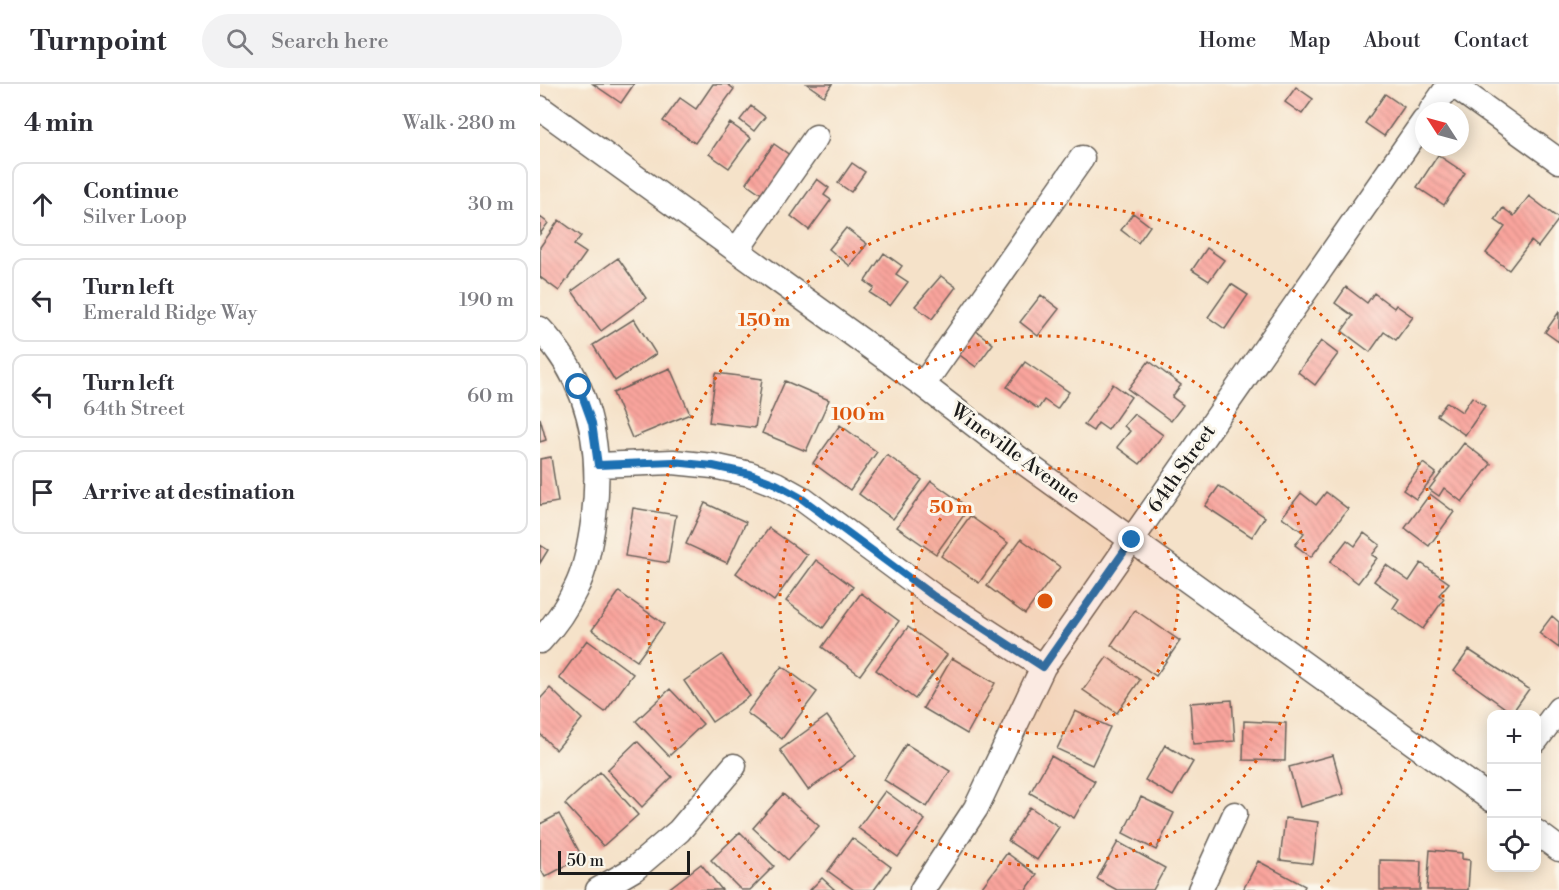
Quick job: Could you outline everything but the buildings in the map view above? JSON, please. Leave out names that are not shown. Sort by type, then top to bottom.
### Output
[{"type":"street","points":[[1438,102],[1451,84],[1559,161]]},
{"type":"street","name":"Wineville Avenue","points":[[540,108],[1487,797]]},
{"type":"street","name":"64th Street","points":[[922,890],[976,808],[1043,667],[1415,134]]},
{"type":"street","points":[[737,250],[816,137]]},
{"type":"street","points":[[923,386],[1082,158]]},
{"type":"street","points":[[540,329],[551,340],[579,387],[592,423],[598,465],[596,505],[589,549],[577,588],[551,629],[540,641]]},
{"type":"street","points":[[598,465],[673,462],[713,466],[750,474],[776,484],[801,498],[932,595],[1043,667]]},
{"type":"street","points":[[1541,733],[1559,709]]},
{"type":"street","points":[[598,890],[634,869],[679,831],[734,766]]},
{"type":"street","points":[[1200,890],[1235,814]]},
{"type":"street","points":[[1541,836],[1559,849]]},
{"type":"route","points":[[579,387],[592,423],[598,465],[673,462],[713,466],[750,474],[776,484],[801,498],[932,595],[1043,667],[1132,540]]}]
